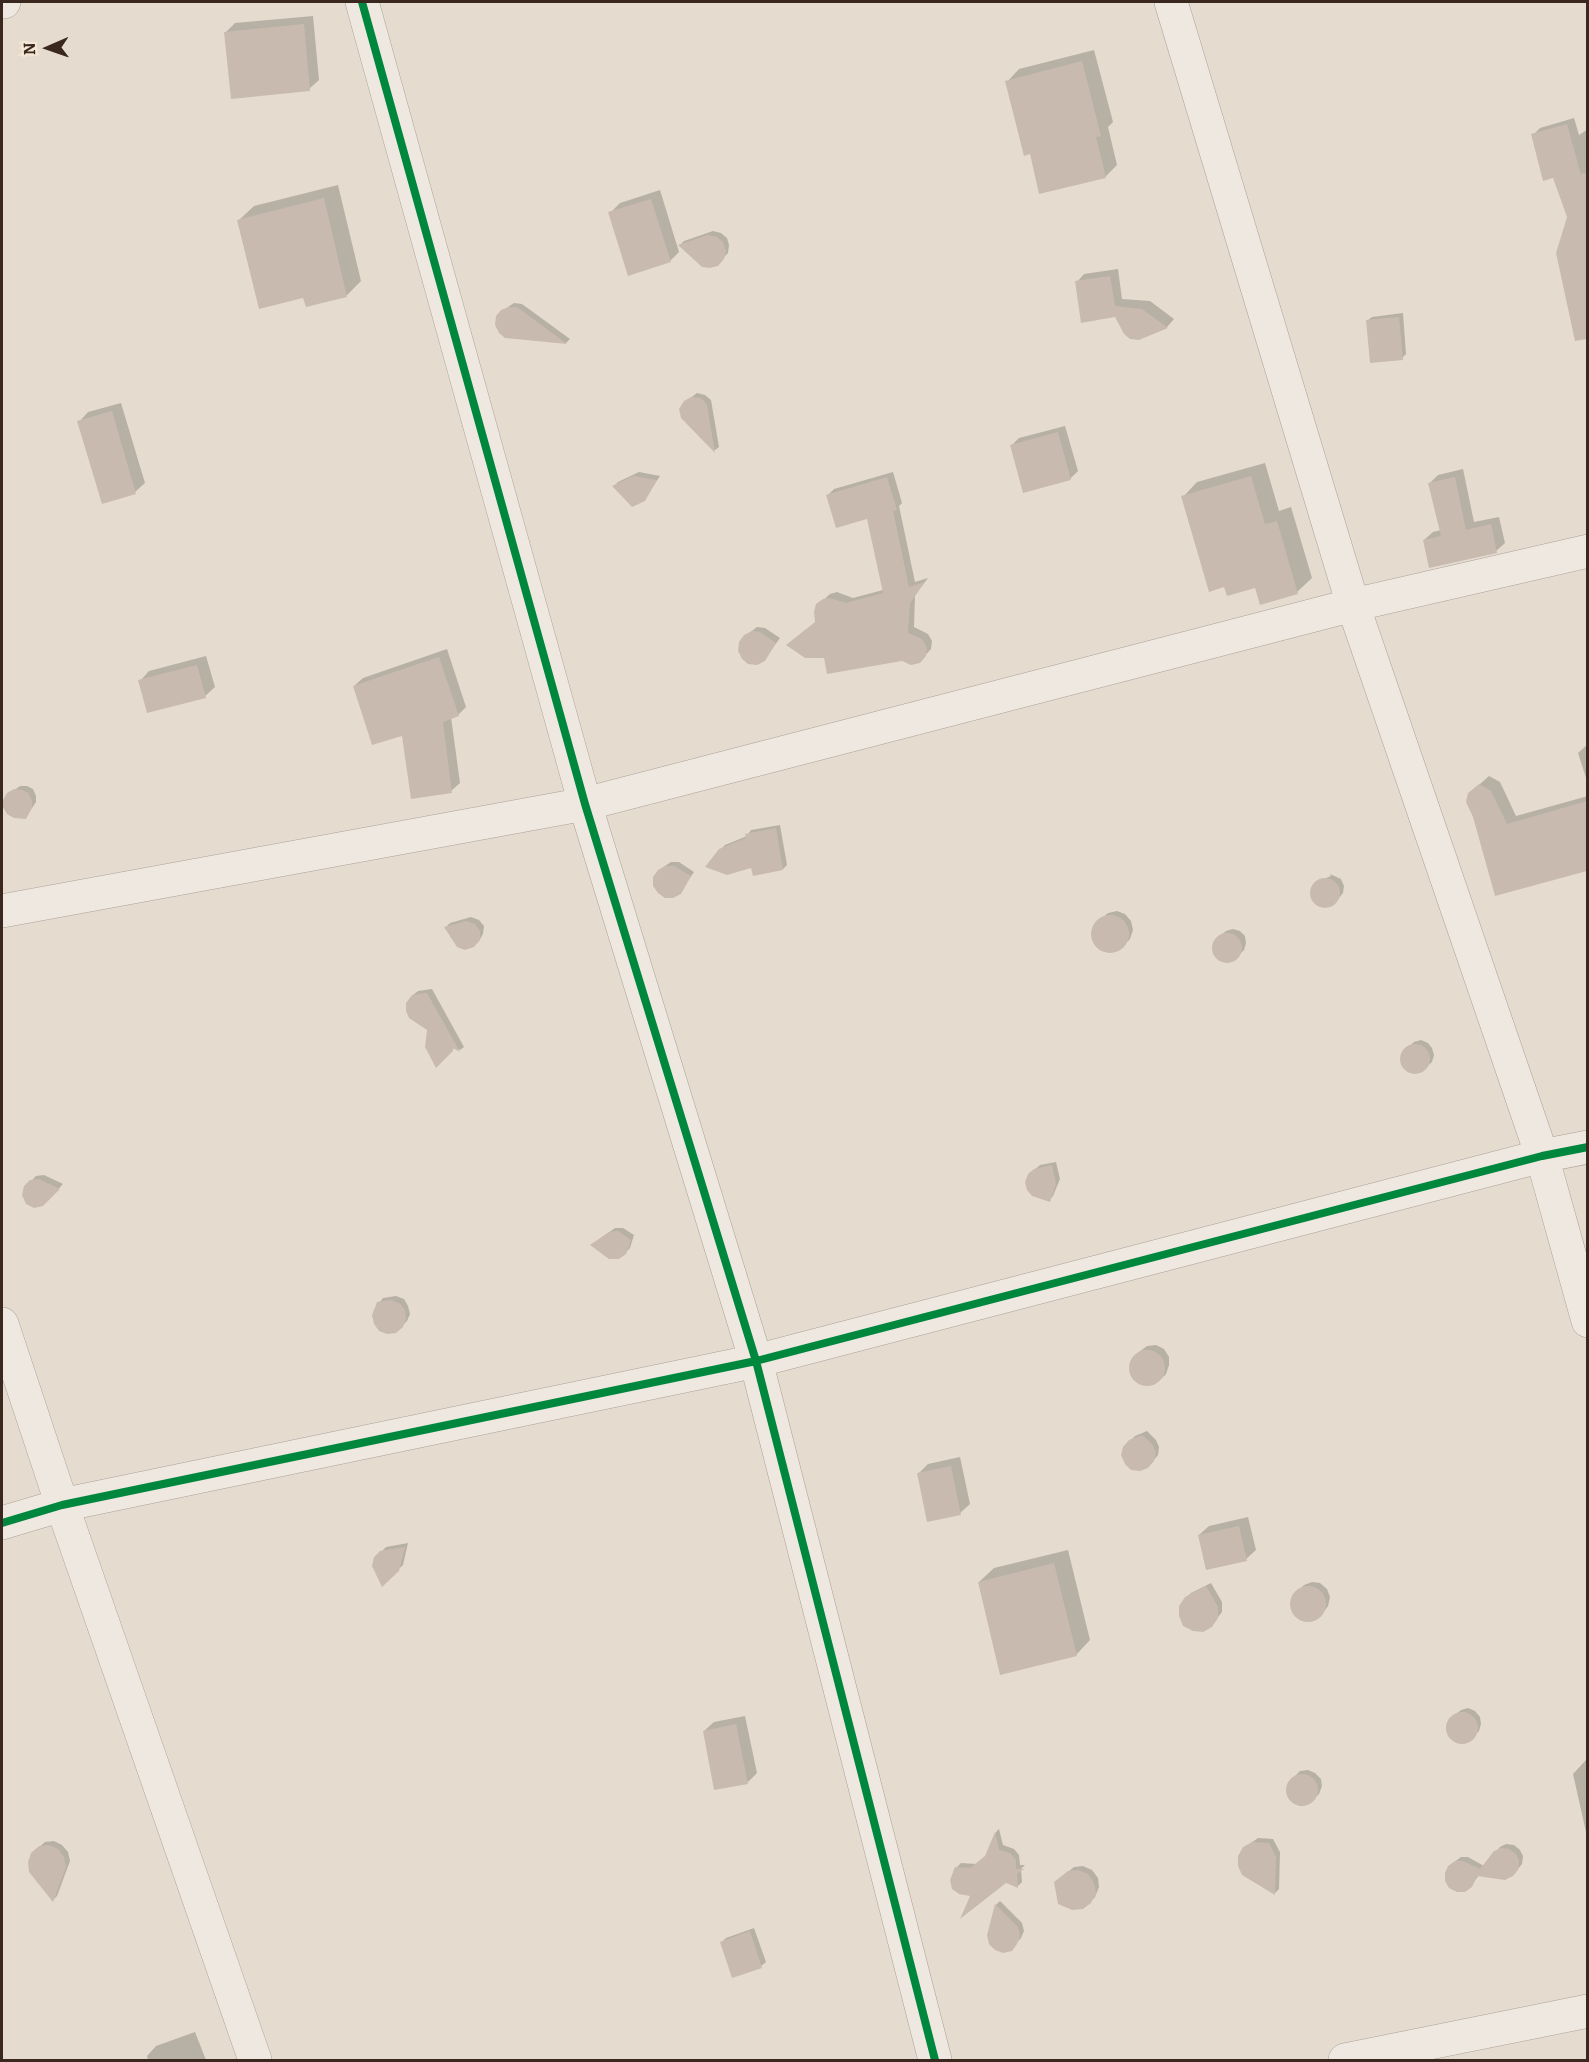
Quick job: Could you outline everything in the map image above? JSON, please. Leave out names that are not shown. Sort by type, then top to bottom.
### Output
[{"type":"street","points":[[362,2],[585,804],[756,1360],[935,2061]]},
{"type":"street","points":[[1171,2],[1353,605],[1542,1156],[1587,1321]]},
{"type":"street","points":[[2,911],[585,804],[1353,605],[1587,551]]},
{"type":"street","points":[[2,1523],[62,1505],[756,1360],[1542,1156],[1587,1147]]},
{"type":"street","points":[[2,1324],[62,1505],[255,2061]]},
{"type":"street","points":[[1345,2061],[1587,2012]]},
{"type":"building","points":[[304,24],[310,91],[231,99],[224,32]]},
{"type":"building","points":[[1082,61],[1101,136],[1096,137],[1106,178],[1039,194],[1030,154],[1024,156],[1005,81]]},
{"type":"building","points":[[1567,124],[1581,175],[1582,173],[1587,174],[1587,339],[1575,341],[1556,253],[1567,217],[1553,178],[1543,181],[1531,134]]},
{"type":"building","points":[[324,198],[347,297],[306,307],[303,298],[259,309],[237,220]]},
{"type":"building","points":[[651,199],[671,262],[628,276],[608,212]]},
{"type":"building","points":[[708,235],[717,237],[723,242],[726,251],[724,259],[718,266],[710,268],[702,267],[678,245]]},
{"type":"building","points":[[1110,276],[1115,306],[1142,309],[1168,328],[1139,340],[1130,339],[1124,334],[1115,317],[1081,323],[1075,281]]},
{"type":"building","points":[[517,307],[567,344],[505,338],[495,325],[496,316],[501,310]]},
{"type":"building","points":[[1399,317],[1403,360],[1370,363],[1366,320]]},
{"type":"building","points":[[691,397],[701,398],[707,405],[715,453],[681,418],[679,409],[684,401]]},
{"type":"building","points":[[112,411],[136,494],[102,504],[77,421]]},
{"type":"building","points":[[1058,432],[1071,480],[1023,493],[1010,445]]},
{"type":"building","points":[[633,476],[657,480],[645,501],[632,507],[612,486]]},
{"type":"building","points":[[1251,476],[1265,524],[1277,521],[1298,594],[1260,605],[1255,588],[1227,596],[1224,587],[1209,592],[1181,496]]},
{"type":"building","points":[[887,477],[897,510],[893,511],[909,587],[925,582],[910,603],[908,633],[922,639],[927,648],[926,656],[920,663],[911,665],[902,661],[827,674],[824,658],[805,658],[786,645],[815,622],[816,604],[823,599],[830,598],[846,603],[883,593],[867,519],[836,528],[826,495]]},
{"type":"building","points":[[1455,477],[1466,530],[1491,524],[1497,553],[1429,568],[1423,540],[1441,536],[1428,483]]},
{"type":"building","points":[[752,631],[760,632],[776,643],[765,661],[757,665],[748,664],[738,651],[739,642],[744,635]]},
{"type":"building","points":[[439,657],[459,716],[443,722],[452,793],[411,799],[402,736],[372,745],[353,686]]},
{"type":"building","points":[[197,665],[206,698],[147,713],[138,680]]},
{"type":"building","points":[[1479,784],[1491,791],[1507,824],[1587,801],[1587,871],[1495,896],[1473,817],[1466,802],[1468,793]]},
{"type":"building","points":[[14,789],[28,793],[32,800],[32,808],[26,819],[14,818],[7,814],[3,807],[3,800],[7,793]]},
{"type":"building","points":[[776,828],[783,870],[753,876],[751,868],[727,875],[705,867],[719,849],[746,838],[745,834]]},
{"type":"building","points":[[666,866],[674,866],[691,876],[681,894],[673,898],[665,898],[653,886],[653,877],[658,870]]},
{"type":"building","points":[[1325,878],[1336,882],[1340,893],[1336,904],[1325,908],[1314,904],[1310,893],[1314,882]]},
{"type":"building","points":[[1110,915],[1123,921],[1129,934],[1123,947],[1110,953],[1097,947],[1091,934],[1097,921]]},
{"type":"building","points":[[466,921],[475,924],[480,931],[480,940],[474,947],[465,950],[457,947],[444,927]]},
{"type":"building","points":[[1227,933],[1238,937],[1242,948],[1238,959],[1227,963],[1216,959],[1212,948],[1216,937]]},
{"type":"building","points":[[427,993],[460,1052],[453,1048],[453,1051],[436,1068],[425,1047],[427,1030],[409,1018],[406,1011],[406,1003],[412,995]]},
{"type":"building","points":[[1415,1044],[1426,1048],[1430,1059],[1426,1070],[1415,1074],[1404,1070],[1400,1059],[1404,1048]]},
{"type":"building","points":[[1052,1165],[1056,1184],[1050,1202],[1032,1196],[1025,1182],[1028,1174],[1034,1169]]},
{"type":"building","points":[[39,1179],[60,1189],[43,1206],[34,1208],[26,1204],[22,1195],[24,1186],[30,1180]]},
{"type":"building","points":[[618,1231],[631,1240],[626,1254],[619,1259],[609,1259],[590,1245],[609,1232]]},
{"type":"building","points":[[391,1300],[399,1303],[405,1310],[406,1319],[403,1327],[396,1333],[387,1334],[379,1331],[372,1315],[377,1302]]},
{"type":"building","points":[[1147,1350],[1160,1355],[1165,1368],[1160,1381],[1147,1386],[1134,1381],[1129,1368],[1134,1355]]},
{"type":"building","points":[[1142,1435],[1152,1444],[1156,1452],[1154,1461],[1148,1468],[1140,1471],[1131,1470],[1121,1455],[1123,1447],[1129,1440]]},
{"type":"building","points":[[951,1466],[961,1515],[927,1522],[917,1473]]},
{"type":"building","points":[[1239,1526],[1247,1561],[1206,1570],[1198,1535]]},
{"type":"building","points":[[405,1547],[399,1571],[382,1587],[372,1566],[374,1557],[380,1551]]},
{"type":"building","points":[[1054,1563],[1077,1656],[1000,1675],[978,1582]]},
{"type":"building","points":[[1206,1586],[1218,1607],[1218,1618],[1212,1627],[1203,1632],[1193,1631],[1183,1626],[1179,1616],[1179,1606],[1185,1597]]},
{"type":"building","points":[[1308,1586],[1321,1591],[1326,1604],[1321,1617],[1308,1622],[1295,1617],[1290,1604],[1295,1591]]},
{"type":"building","points":[[1462,1712],[1473,1717],[1478,1728],[1473,1739],[1462,1744],[1451,1739],[1446,1728],[1451,1717]]},
{"type":"building","points":[[736,1724],[748,1784],[714,1790],[703,1731]]},
{"type":"building","points":[[1302,1774],[1314,1778],[1318,1790],[1314,1802],[1302,1806],[1290,1802],[1286,1790],[1290,1778]]},
{"type":"building","points":[[995,1832],[999,1850],[1010,1853],[1016,1860],[1016,1869],[1024,1869],[1017,1874],[1018,1888],[1006,1883],[960,1919],[970,1896],[959,1894],[952,1889],[950,1880],[955,1867],[970,1868],[985,1856]]},
{"type":"building","points":[[1252,1842],[1269,1843],[1276,1857],[1275,1895],[1242,1875],[1238,1866],[1238,1856],[1243,1847]]},
{"type":"building","points":[[49,1845],[58,1849],[64,1857],[66,1867],[53,1902],[29,1872],[28,1862],[31,1853],[39,1846]]},
{"type":"building","points":[[1501,1848],[1509,1849],[1516,1854],[1519,1861],[1518,1870],[1513,1876],[1505,1880],[1477,1876],[1472,1887],[1465,1892],[1457,1892],[1449,1888],[1445,1881],[1448,1866],[1455,1861],[1463,1861],[1480,1869],[1494,1851]]},
{"type":"building","points":[[1078,1870],[1088,1874],[1094,1883],[1096,1893],[1091,1903],[1083,1909],[1072,1910],[1058,1904],[1054,1882],[1068,1871]]},
{"type":"building","points":[[995,1904],[1018,1927],[1020,1936],[1012,1951],[1003,1953],[995,1950],[989,1944],[987,1935]]},
{"type":"building","points":[[750,1931],[762,1968],[732,1978],[720,1942]]},
{"type":"cycle path","points":[[362,2],[585,804],[756,1361],[935,2060]]},
{"type":"cycle path","points":[[2,1523],[62,1505],[756,1361],[1542,1156],[1588,1147]]}]
